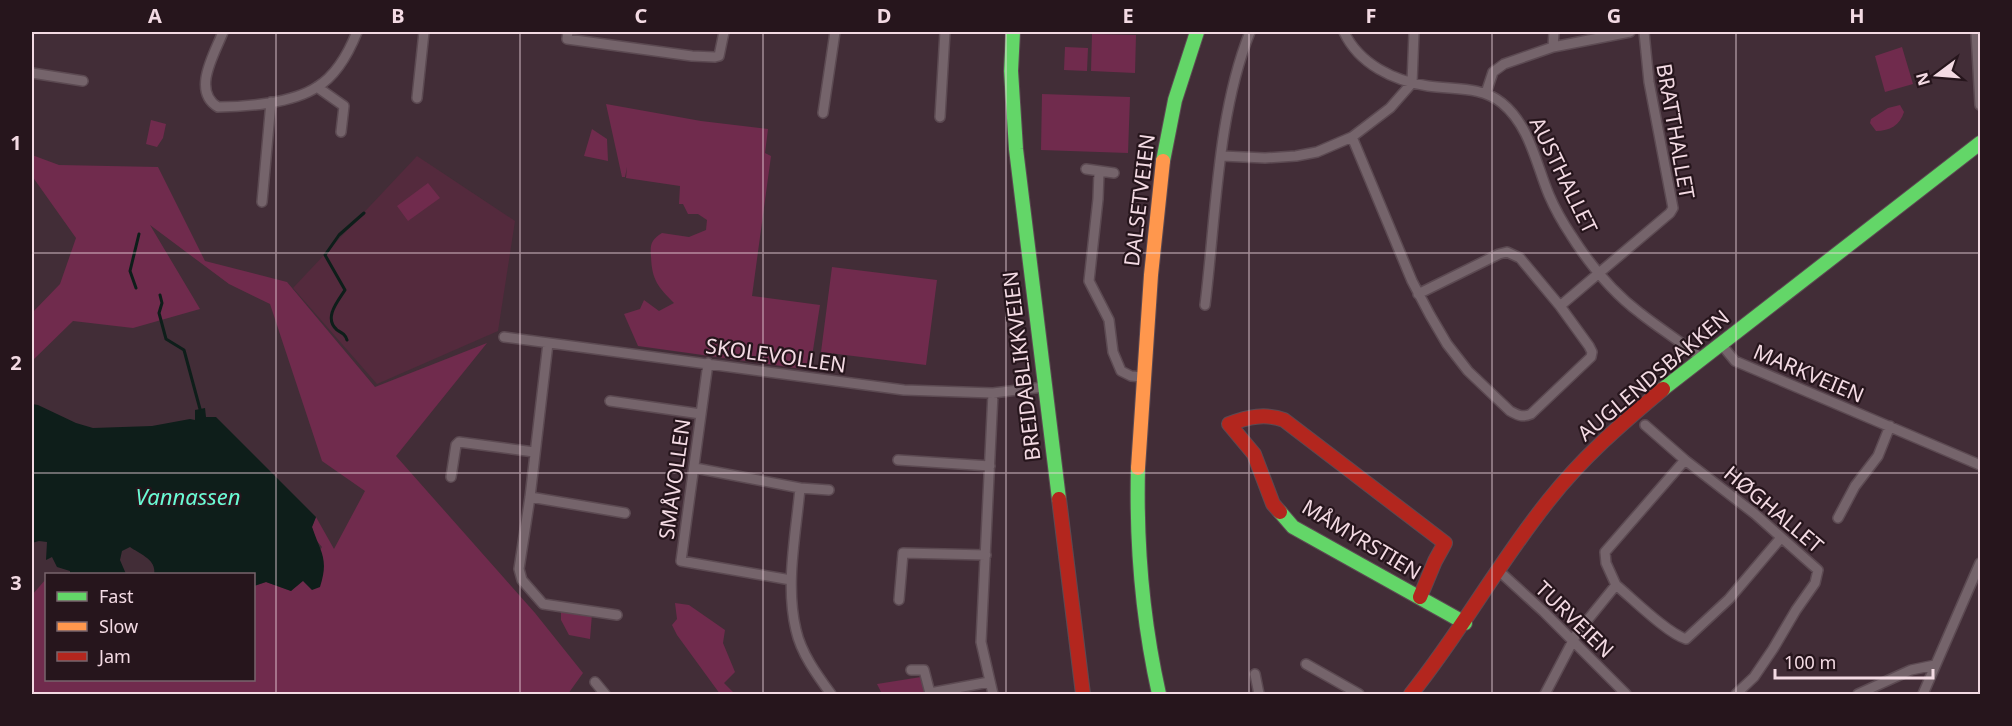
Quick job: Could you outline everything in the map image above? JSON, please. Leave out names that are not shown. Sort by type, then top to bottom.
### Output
[{"type":"street","points":[[223,32],[205,84],[205,91],[212,104],[218,107],[272,102],[297,96],[317,87],[339,67],[357,32]]},
{"type":"street","points":[[417,98],[424,32]]},
{"type":"street","points":[[568,32],[567,39],[715,57],[719,56],[724,32]]},
{"type":"street","points":[[824,113],[835,32]]},
{"type":"street","points":[[940,117],[945,32]]},
{"type":"street","name":"BREIDABLIKKVEIEN","points":[[1013,32],[1012,114],[1083,694]]},
{"type":"street","name":"DALSETVEIEN","points":[[1159,694],[1144,618],[1136,524],[1142,377],[1154,225],[1162,158],[1172,111],[1197,32]]},
{"type":"street","points":[[1205,305],[1231,93],[1242,51],[1250,32]]},
{"type":"street","name":"AUSTHALLET","points":[[1344,32],[1363,58],[1383,71],[1412,83],[1485,93],[1503,103],[1518,121],[1528,140],[1555,206],[1570,234],[1598,273],[1640,314],[1702,359]]},
{"type":"street","points":[[1222,156],[1265,158],[1296,156],[1317,152],[1352,138],[1390,108],[1412,83],[1414,32]]},
{"type":"street","points":[[1553,47],[1554,32]]},
{"type":"street","points":[[1485,93],[1493,72],[1504,64],[1553,47],[1630,32]]},
{"type":"street","name":"BRATTHALLET","points":[[1598,273],[1654,228],[1673,208],[1649,82],[1644,32]]},
{"type":"street","points":[[1976,32],[1980,105]]},
{"type":"street","points":[[32,73],[83,81]]},
{"type":"street","points":[[317,87],[344,106],[342,132]]},
{"type":"street","points":[[262,202],[272,102]]},
{"type":"street","points":[[1352,138],[1418,294],[1447,344],[1468,371],[1510,411],[1525,417],[1591,357],[1592,352],[1589,346],[1560,306],[1520,258],[1507,252],[1418,294]]},
{"type":"street","name":"AUGLENDSBAKKEN","points":[[1412,694],[1466,623],[1536,516],[1587,458],[1633,414],[1720,344],[1980,144]]},
{"type":"street","name":"DALSETVEIEN","points":[[1086,168],[1114,173]]},
{"type":"street","name":"DALSETVEIEN","points":[[1099,172],[1089,281],[1109,321],[1113,352],[1122,372],[1142,377]]},
{"type":"street","points":[[1560,306],[1598,273]]},
{"type":"street","name":"SKOLEVOLLEN","points":[[504,337],[904,390],[993,393],[1044,387]]},
{"type":"street","points":[[548,343],[519,569],[522,580],[543,604],[617,615]]},
{"type":"street","name":"MARKVEIEN","points":[[1720,344],[1735,361],[1980,465]]},
{"type":"street","name":"SMÅVOLLEN","points":[[708,363],[681,561],[791,580]]},
{"type":"street","points":[[993,393],[981,642],[993,694]]},
{"type":"street","points":[[610,401],[701,414]]},
{"type":"street","name":"MÅMYRSTIEN","points":[[1420,597],[1445,543],[1284,420],[1267,414],[1229,424],[1254,454],[1273,504],[1293,527],[1466,623]]},
{"type":"street","name":"HØGHALLET","points":[[1645,425],[1685,460],[1755,514],[1780,539],[1815,567],[1818,574],[1815,583],[1760,667],[1736,694]]},
{"type":"street","points":[[1838,518],[1855,486],[1878,456],[1890,426]]},
{"type":"street","points":[[451,477],[456,445],[459,442],[534,452]]},
{"type":"street","points":[[898,460],[990,466]]},
{"type":"street","points":[[1685,460],[1605,552],[1606,563],[1617,585],[1662,623],[1686,639],[1729,599],[1780,539]]},
{"type":"street","points":[[695,468],[800,488],[829,490]]},
{"type":"street","points":[[800,488],[791,580],[793,613],[796,632],[807,656],[831,694]]},
{"type":"street","points":[[530,497],[625,513]]},
{"type":"street","points":[[899,600],[903,553],[986,555]]},
{"type":"street","points":[[1923,694],[1980,563]]},
{"type":"street","name":"TURVEIEN","points":[[1499,571],[1626,694]]},
{"type":"street","points":[[1545,694],[1572,641],[1617,585]]},
{"type":"street","points":[[1306,664],[1359,694]]},
{"type":"street","points":[[1858,694],[1911,670],[1935,664]]},
{"type":"street","points":[[911,670],[924,670],[930,693],[989,682]]},
{"type":"street","points":[[1255,674],[1259,694]]},
{"type":"street","points":[[595,682],[605,694]]},
{"type":"shaded area","points":[[1092,34],[1136,35],[1135,73],[1091,71]]},
{"type":"shaded area","points":[[1065,47],[1088,48],[1087,71],[1064,70]]},
{"type":"shaded area","points":[[1902,47],[1913,84],[1885,92],[1875,56]]},
{"type":"shaded area","points":[[1042,94],[1130,97],[1128,153],[1041,150]]},
{"type":"shaded area","points":[[606,104],[701,121],[768,129],[765,153],[771,156],[752,296],[820,305],[811,363],[803,369],[638,346],[624,314],[640,309],[644,300],[659,311],[674,303],[654,277],[651,257],[652,243],[662,233],[689,237],[706,230],[707,220],[698,214],[688,214],[683,204],[679,204],[680,186],[626,178],[627,167],[625,177],[622,177]]},
{"type":"shaded area","points":[[1900,105],[1904,112],[1897,124],[1886,130],[1876,131],[1870,123],[1871,119],[1888,108]]},
{"type":"shaded area","points":[[151,120],[166,124],[163,138],[157,147],[146,144]]},
{"type":"shaded area","points":[[592,129],[607,139],[608,161],[584,156]]},
{"type":"shaded area","points":[[32,155],[59,165],[158,167],[205,261],[287,282],[375,387],[487,343],[396,456],[535,613],[583,673],[568,694],[32,694],[32,595],[45,580],[45,681],[255,681],[255,586],[266,582],[291,591],[322,547],[316,540],[312,527],[316,517],[334,549],[365,491],[322,461],[270,304],[229,284],[150,225],[200,309],[133,328],[73,321],[32,361],[32,313],[60,284],[76,238],[32,176]]},
{"type":"shaded area","points":[[417,156],[515,221],[498,331],[377,384],[293,288]]},
{"type":"shaded area","points":[[428,183],[440,198],[408,221],[397,206]]},
{"type":"shaded area","points":[[832,267],[937,280],[926,365],[821,352]]},
{"type":"shaded area","points":[[675,603],[689,605],[725,630],[723,643],[735,672],[724,683],[735,694],[720,694],[677,635],[672,625],[677,619]]},
{"type":"shaded area","points":[[561,610],[592,614],[590,639],[569,635],[561,620]]},
{"type":"shaded area","points":[[921,677],[925,694],[882,694],[877,684]]},
{"type":"water","name":"Vannassen","points":[[32,404],[93,428],[152,426],[195,420],[195,410],[205,408],[206,417],[216,417],[316,517],[312,527],[321,550],[324,569],[320,587],[312,590],[303,581],[291,591],[266,582],[255,586],[255,573],[154,573],[150,561],[130,547],[122,551],[120,560],[126,573],[70,573],[70,571],[57,567],[52,557],[46,560],[47,542],[32,543]]},
{"type":"waterway","points":[[347,340],[331,320],[333,310],[345,290],[325,255],[339,235],[364,213]]},
{"type":"waterway","points":[[136,288],[130,271],[139,234]]},
{"type":"waterway","points":[[160,295],[162,303],[159,313],[166,339],[184,350],[200,409]]},
{"type":"traffic: fast","points":[[1013,32],[1011,71],[1016,149],[1059,499]]},
{"type":"traffic: fast","points":[[1163,161],[1175,100],[1197,32]]},
{"type":"traffic: fast","points":[[1663,389],[1980,143]]},
{"type":"traffic: fast","points":[[1138,468],[1141,582],[1148,638],[1159,694]]},
{"type":"traffic: fast","points":[[1280,512],[1293,527],[1465,623]]},
{"type":"traffic: slow","points":[[1138,468],[1151,275],[1163,161]]},
{"type":"traffic: jam","points":[[1411,694],[1447,646],[1513,548],[1562,485],[1603,442],[1663,389]]},
{"type":"traffic: jam","points":[[1280,512],[1273,504],[1254,454],[1229,424],[1256,417],[1284,420],[1445,543],[1420,597]]},
{"type":"traffic: jam","points":[[1059,499],[1083,694]]}]
